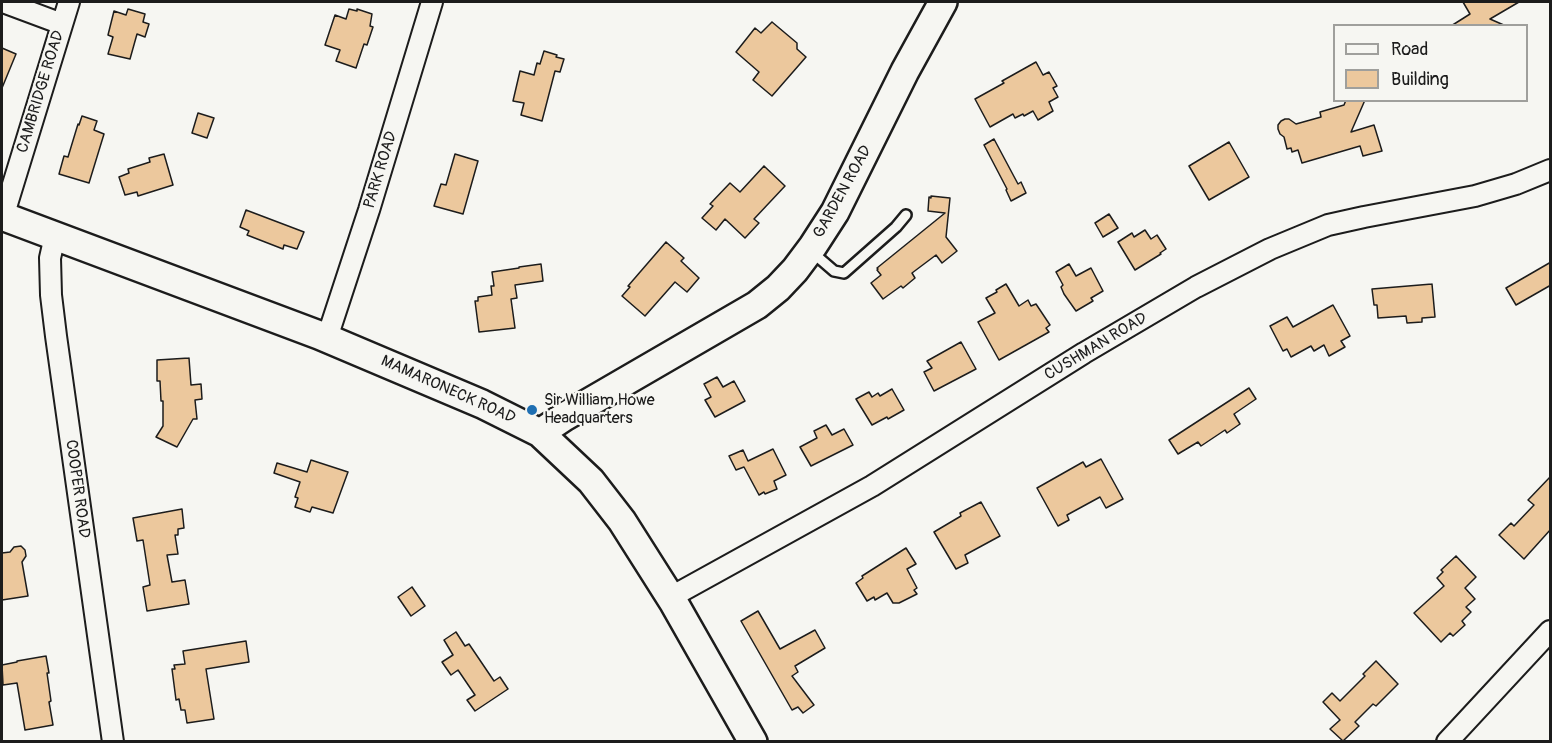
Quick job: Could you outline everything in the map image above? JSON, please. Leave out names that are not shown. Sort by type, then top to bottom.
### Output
[{"type":"street","points":[[3,2],[62,24]]},
{"type":"street","name":"CAMBRIDGE ROAD","points":[[2,217],[69,2]]},
{"type":"street","name":"PARK ROAD","points":[[327,338],[369,210],[432,2]]},
{"type":"street","name":"GARDEN ROAD","points":[[540,433],[757,306],[795,270],[835,212],[905,70],[943,2]]},
{"type":"street","name":"CUSHMAN ROAD","points":[[671,597],[872,486],[1084,353],[1196,287],[1270,249],[1328,225],[1493,192],[1551,170]]},
{"type":"street","name":"MAMARONECK ROAD","points":[[2,217],[327,338],[482,404],[540,433],[591,481],[639,545],[753,741]]},
{"type":"street","name":"COOPER ROAD","points":[[55,236],[50,258],[51,295],[113,741]]},
{"type":"street","points":[[1447,741],[1551,631]]},
{"type":"lane","points":[[810,250],[834,270],[844,273],[896,227],[906,215]]},
{"type":"building","points":[[1463,2],[1519,2],[1490,19],[1501,24],[1454,24],[1470,14]]},
{"type":"building","points":[[128,9],[145,14],[143,22],[149,24],[145,37],[137,34],[130,59],[108,54],[113,37],[108,35],[114,11],[126,15]]},
{"type":"building","points":[[349,9],[372,14],[370,26],[373,27],[367,45],[364,44],[356,68],[336,61],[340,50],[325,45],[335,15],[346,19]]},
{"type":"building","points":[[772,22],[797,43],[797,49],[806,57],[772,96],[753,80],[759,72],[736,52],[755,28],[761,33]]},
{"type":"building","points":[[2,48],[16,54],[2,88]]},
{"type":"building","points":[[544,51],[564,59],[560,72],[555,71],[542,121],[521,115],[524,103],[513,101],[520,71],[534,75],[537,63],[540,64]]},
{"type":"building","points":[[1036,62],[1043,75],[1049,72],[1057,86],[1053,88],[1058,97],[1049,102],[1053,111],[1038,120],[1033,111],[1015,118],[1013,114],[990,127],[975,99]]},
{"type":"building","points":[[1345,102],[1364,102],[1351,132],[1374,125],[1382,151],[1363,156],[1360,146],[1302,163],[1298,150],[1292,152],[1291,148],[1287,149],[1284,137],[1278,129],[1281,121],[1289,119],[1296,124],[1321,117],[1320,112],[1344,105]]},
{"type":"building","points":[[198,113],[214,118],[207,138],[192,133]]},
{"type":"building","points":[[82,116],[97,121],[94,130],[104,134],[89,183],[59,174],[64,156],[68,157]]},
{"type":"building","points":[[994,139],[1018,184],[1021,182],[1026,193],[1011,201],[984,145]]},
{"type":"building","points":[[1229,142],[1249,177],[1209,200],[1189,166]]},
{"type":"building","points":[[164,154],[173,185],[138,196],[137,192],[125,195],[119,177],[129,173],[128,169],[150,162],[149,158]]},
{"type":"building","points":[[455,154],[478,161],[463,214],[434,206],[441,184],[446,185]]},
{"type":"building","points":[[764,166],[785,186],[754,219],[759,223],[745,238],[725,219],[716,230],[702,218],[713,206],[710,204],[730,183],[740,192]]},
{"type":"building","points":[[931,196],[950,198],[946,237],[957,251],[942,263],[936,255],[912,273],[915,278],[903,288],[901,286],[883,299],[871,283],[881,275],[877,268],[945,213],[928,211]]},
{"type":"building","points":[[246,210],[304,232],[297,249],[284,245],[283,249],[247,235],[249,231],[240,227]]},
{"type":"building","points":[[1109,214],[1118,228],[1103,237],[1095,223]]},
{"type":"building","points":[[1145,230],[1151,239],[1157,235],[1166,249],[1135,270],[1118,242],[1132,233],[1134,237]]},
{"type":"building","points":[[666,242],[684,258],[681,261],[699,278],[687,292],[675,282],[645,316],[622,296]]},
{"type":"building","points":[[1551,262],[1551,285],[1516,305],[1506,288]]},
{"type":"building","points":[[541,264],[543,281],[515,285],[517,298],[511,299],[515,328],[479,332],[475,301],[478,301],[478,297],[492,295],[491,286],[494,286],[492,272]]},
{"type":"building","points":[[1069,264],[1076,276],[1091,268],[1103,291],[1091,298],[1093,301],[1076,311],[1064,294],[1061,287],[1063,285],[1056,272]]},
{"type":"building","points":[[1006,284],[1019,306],[1028,300],[1031,306],[1036,304],[1050,325],[1046,328],[1049,332],[999,360],[978,322],[995,313],[986,298]]},
{"type":"building","points":[[1432,284],[1435,317],[1422,318],[1422,322],[1407,323],[1406,316],[1378,318],[1372,289]]},
{"type":"building","points":[[1333,305],[1350,336],[1341,341],[1345,347],[1329,356],[1324,345],[1314,351],[1311,346],[1291,357],[1287,349],[1283,351],[1270,326],[1287,317],[1293,327]]},
{"type":"building","points":[[961,342],[976,369],[934,391],[924,372],[932,368],[927,361]]},
{"type":"building","points":[[189,358],[191,385],[201,384],[202,399],[195,400],[197,419],[193,419],[177,447],[156,437],[163,426],[163,401],[161,401],[160,381],[157,381],[157,360]]},
{"type":"building","points":[[717,377],[723,387],[734,381],[745,401],[715,417],[705,400],[711,397],[704,384]]},
{"type":"building","points":[[1249,388],[1256,399],[1234,414],[1240,424],[1227,433],[1225,430],[1201,446],[1198,442],[1178,454],[1169,440]]},
{"type":"building","points":[[892,389],[904,410],[872,425],[856,399],[869,392],[872,397],[878,393],[880,396]]},
{"type":"building","points":[[826,425],[832,435],[844,429],[853,445],[811,466],[800,447],[817,438],[814,431]]},
{"type":"building","points":[[773,449],[786,475],[774,481],[777,489],[759,495],[744,467],[736,470],[729,456],[743,450],[748,461]]},
{"type":"building","points":[[1101,459],[1123,499],[1106,508],[1100,497],[1067,515],[1069,520],[1058,526],[1037,488],[1083,462],[1086,467]]},
{"type":"building","points":[[311,460],[348,472],[333,513],[312,507],[310,512],[295,507],[298,498],[295,497],[300,482],[274,473],[277,463],[307,472]]},
{"type":"building","points":[[1551,476],[1551,529],[1524,559],[1499,535],[1511,523],[1514,526],[1534,505],[1528,500]]},
{"type":"building","points":[[981,502],[1000,536],[965,555],[968,563],[956,569],[934,532],[961,516],[960,513]]},
{"type":"building","points":[[182,509],[184,528],[178,529],[178,535],[175,535],[178,554],[167,555],[172,582],[185,580],[189,604],[147,611],[143,587],[150,585],[143,540],[137,541],[133,518]]},
{"type":"building","points":[[21,546],[26,556],[22,562],[28,596],[2,600],[2,553],[10,552],[14,547]]},
{"type":"building","points":[[906,548],[916,564],[907,569],[917,588],[914,590],[917,594],[899,603],[893,603],[887,593],[875,600],[874,597],[867,601],[856,583],[863,578],[862,576]]},
{"type":"building","points":[[1456,556],[1476,577],[1465,588],[1475,599],[1466,607],[1471,612],[1462,621],[1465,625],[1453,636],[1450,633],[1441,642],[1414,613],[1444,586],[1437,578],[1443,572],[1441,570]]},
{"type":"building","points":[[412,587],[425,606],[411,616],[398,597]]},
{"type":"building","points":[[758,611],[780,649],[815,630],[825,648],[795,666],[798,672],[792,676],[814,705],[803,713],[798,707],[792,710],[741,621]]},
{"type":"building","points":[[456,632],[465,646],[469,644],[494,681],[500,677],[508,689],[475,711],[467,700],[475,695],[458,670],[451,675],[442,662],[453,655],[444,640]]},
{"type":"building","points":[[246,641],[249,662],[206,669],[214,719],[187,723],[185,710],[181,710],[179,699],[176,700],[172,669],[175,669],[174,665],[185,664],[183,651]]},
{"type":"building","points":[[46,656],[53,725],[25,730],[17,683],[3,685],[2,665]]},
{"type":"building","points":[[1376,661],[1398,684],[1376,706],[1373,704],[1355,722],[1359,726],[1343,741],[1330,729],[1340,720],[1323,702],[1332,693],[1340,701],[1365,676],[1363,674]]},
{"type":"place","name":"Sir William Howe Headquarters","points":[[532,410]]}]
